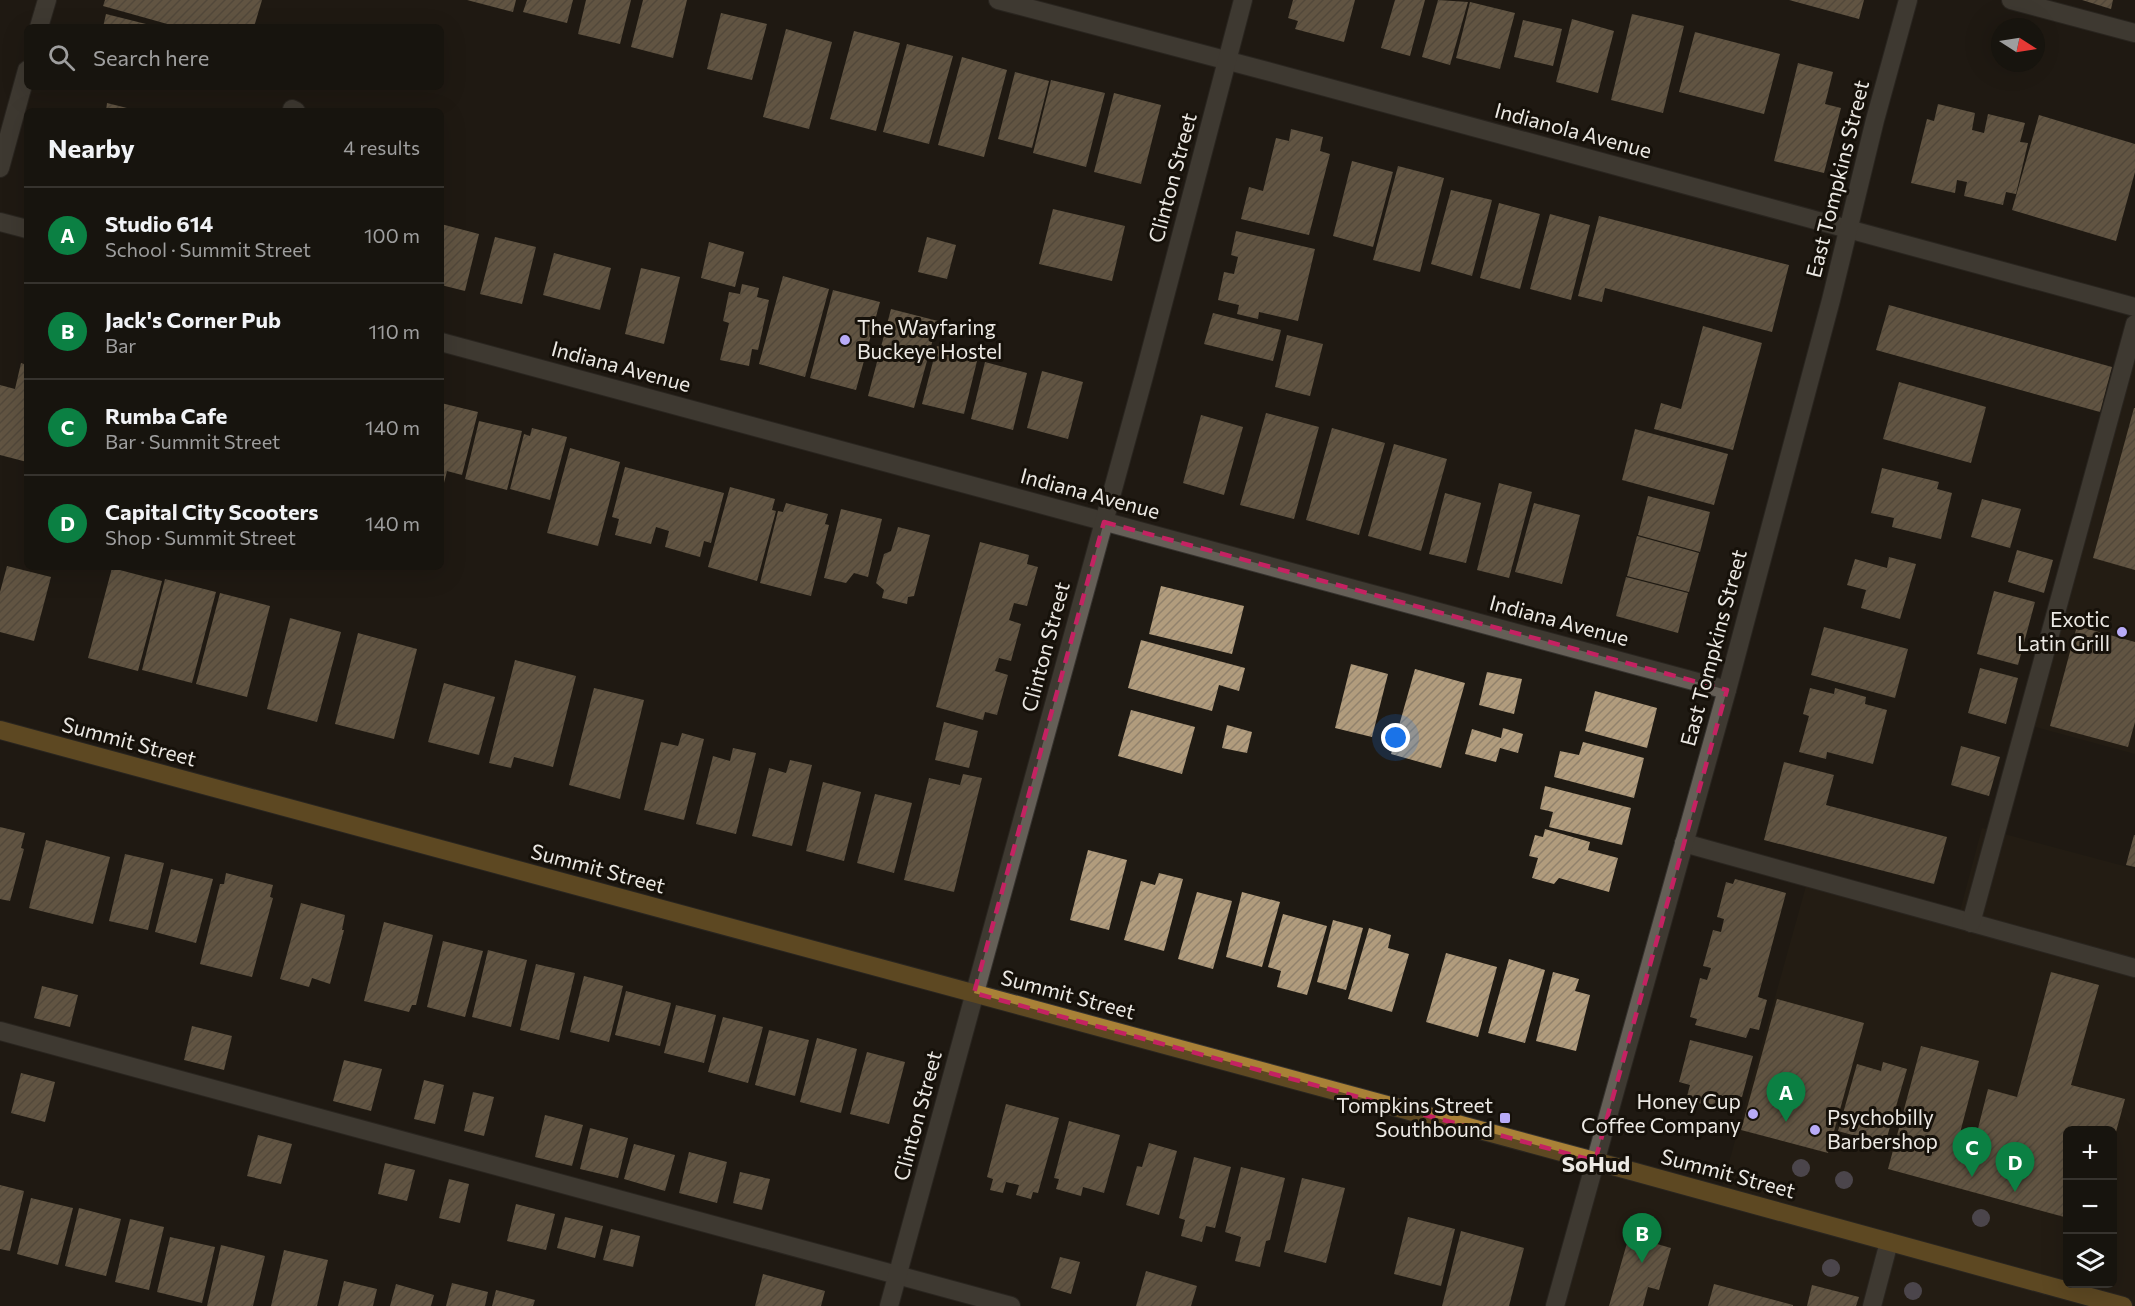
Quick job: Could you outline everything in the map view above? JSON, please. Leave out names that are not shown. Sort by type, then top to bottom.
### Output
[{"type":"main road","name":"Summit Street","points":[[0,730],[2123,1306]]},
{"type":"street","points":[[40,24],[46,0]]},
{"type":"street","name":"Indianola Avenue","points":[[998,0],[1228,60],[2135,307]]},
{"type":"street","name":"Clinton Street","points":[[889,1306],[1104,522],[1244,0]]},
{"type":"street","name":"East Tompkins Street","points":[[1555,1306],[1727,690],[1908,0]]},
{"type":"street","points":[[2012,0],[2135,33]]},
{"type":"street","points":[[0,168],[24,81]]},
{"type":"street","points":[[0,222],[24,228]]},
{"type":"street","points":[[1971,922],[2135,324]]},
{"type":"street","name":"Indiana Avenue","points":[[444,343],[1727,690]]},
{"type":"street","points":[[1684,843],[2135,968]]},
{"type":"street","points":[[0,1031],[1011,1306]]},
{"type":"street","points":[[1872,1306],[1889,1242]]},
{"type":"highlighted area","points":[[1104,522],[1727,690],[1595,1161],[974,993]]},
{"type":"shaded area","points":[[2135,324],[2135,754],[2025,724]]},
{"type":"shaded area","points":[[1982,828],[2135,869],[2135,1306],[1556,1306],[1595,1161],[1720,1195],[1808,879],[1958,919]]},
{"type":"building","points":[[105,0],[262,0],[255,24],[167,24],[103,6]]},
{"type":"building","points":[[467,0],[516,0],[513,12]]},
{"type":"building","points":[[527,0],[573,0],[567,23],[523,12]]},
{"type":"building","points":[[586,0],[631,0],[620,44],[578,34]]},
{"type":"building","points":[[643,0],[687,0],[673,58],[631,47]]},
{"type":"building","points":[[1293,0],[1355,0],[1344,42],[1295,29],[1298,21],[1288,18]]},
{"type":"building","points":[[1395,0],[1425,0],[1410,56],[1381,48]]},
{"type":"building","points":[[1438,0],[1468,2],[1450,65],[1422,57]]},
{"type":"building","points":[[1789,0],[1864,0],[1859,19]]},
{"type":"building","points":[[2082,0],[2113,0],[2111,9]]},
{"type":"building","points":[[1470,2],[1515,13],[1500,69],[1456,58]]},
{"type":"building","points":[[721,13],[767,24],[752,80],[707,69]]},
{"type":"building","points":[[106,14],[146,24],[104,24]]},
{"type":"building","points":[[1632,14],[1684,26],[1663,113],[1611,100]]},
{"type":"building","points":[[1572,19],[1614,31],[1598,93],[1556,82]]},
{"type":"building","points":[[1523,20],[1562,29],[1553,66],[1514,57]]},
{"type":"building","points":[[786,29],[832,42],[809,129],[763,117]]},
{"type":"building","points":[[854,31],[900,43],[876,131],[830,119]]},
{"type":"building","points":[[1695,32],[1780,54],[1764,114],[1679,92]]},
{"type":"building","points":[[907,44],[953,56],[929,144],[883,132]]},
{"type":"building","points":[[962,57],[1007,70],[984,157],[938,145]]},
{"type":"building","points":[[1798,63],[1833,72],[1825,104],[1841,108],[1824,173],[1774,161]]},
{"type":"building","points":[[1015,72],[1049,81],[1032,148],[998,139]]},
{"type":"building","points":[[1051,80],[1105,93],[1086,167],[1033,153]]},
{"type":"building","points":[[1114,93],[1161,105],[1141,184],[1094,172]]},
{"type":"building","points":[[107,103],[127,108],[106,108]]},
{"type":"building","points":[[1938,104],[1975,113],[1972,130],[1984,133],[1988,114],[2025,123],[2020,142],[2028,143],[2016,194],[2006,192],[2003,205],[1964,196],[1967,182],[1957,180],[1955,193],[1911,183],[1927,119],[1934,121]]},
{"type":"building","points":[[2039,115],[2135,144],[2135,172],[2116,241],[2012,210]]},
{"type":"building","points":[[1291,129],[1323,137],[1320,151],[1330,154],[1309,235],[1241,219],[1249,187],[1263,191],[1276,138],[1289,141]]},
{"type":"building","points":[[1352,161],[1393,172],[1373,247],[1333,236]]},
{"type":"building","points":[[1398,166],[1444,178],[1420,272],[1373,260]]},
{"type":"building","points":[[1451,190],[1492,200],[1472,276],[1431,264]]},
{"type":"building","points":[[1499,203],[1540,214],[1520,289],[1480,278]]},
{"type":"building","points":[[1053,209],[1125,226],[1112,281],[1039,264]]},
{"type":"building","points":[[1550,214],[1590,225],[1571,300],[1530,289]]},
{"type":"building","points":[[1599,216],[1789,265],[1772,332],[1605,288],[1602,302],[1578,296]]},
{"type":"building","points":[[444,225],[479,234],[465,291],[444,286]]},
{"type":"building","points":[[1236,231],[1315,249],[1298,321],[1259,312],[1258,319],[1237,314],[1239,305],[1218,300],[1224,272],[1234,274],[1238,257],[1231,255]]},
{"type":"building","points":[[495,237],[536,247],[522,304],[480,294]]},
{"type":"building","points":[[927,237],[956,245],[947,279],[918,272]]},
{"type":"building","points":[[709,242],[744,252],[735,287],[701,278]]},
{"type":"building","points":[[554,253],[611,268],[600,310],[543,295]]},
{"type":"building","points":[[641,268],[680,277],[664,344],[625,334]]},
{"type":"building","points":[[783,276],[829,289],[805,377],[759,364]]},
{"type":"building","points":[[742,284],[759,288],[757,297],[769,300],[758,350],[752,349],[749,366],[720,360],[729,323],[723,321],[729,292],[740,294]]},
{"type":"building","name":"The Wayfaring Buckeye Hostel","points":[[833,290],[880,302],[856,390],[810,378]]},
{"type":"building","points":[[1889,305],[2112,367],[2100,412],[1876,350]]},
{"type":"building","points":[[891,309],[938,321],[914,408],[868,396]]},
{"type":"building","points":[[1213,313],[1281,330],[1273,361],[1204,344]]},
{"type":"building","points":[[1703,326],[1762,343],[1733,450],[1654,429],[1661,403],[1681,409]]},
{"type":"building","points":[[1287,335],[1323,344],[1310,396],[1275,387]]},
{"type":"building","points":[[937,346],[978,357],[964,414],[922,404]]},
{"type":"building","points":[[985,362],[1027,373],[1013,430],[971,419]]},
{"type":"building","points":[[21,363],[24,364],[24,461],[0,455],[0,385],[15,389]]},
{"type":"building","points":[[1042,371],[1083,382],[1068,439],[1027,428]]},
{"type":"building","points":[[1899,382],[1986,407],[1971,463],[1883,439]]},
{"type":"building","points":[[444,404],[478,412],[462,475],[447,471],[444,483]]},
{"type":"building","points":[[2135,408],[2135,570],[2093,558]]},
{"type":"building","points":[[1266,413],[1319,427],[1294,519],[1240,505]]},
{"type":"building","points":[[1201,415],[1243,427],[1224,495],[1183,483]]},
{"type":"building","points":[[479,421],[522,431],[507,490],[465,479]]},
{"type":"building","points":[[532,428],[567,437],[550,500],[510,489],[524,434],[530,436]]},
{"type":"building","points":[[1332,428],[1385,443],[1359,535],[1306,520]]},
{"type":"building","points":[[1635,429],[1728,454],[1714,505],[1622,480]]},
{"type":"building","points":[[1394,444],[1447,459],[1421,551],[1368,536]]},
{"type":"building","points":[[570,448],[620,462],[598,546],[547,533]]},
{"type":"building","points":[[625,467],[724,493],[711,543],[704,541],[700,557],[665,547],[669,531],[656,527],[651,544],[615,535],[619,519],[612,517]]},
{"type":"building","points":[[1882,468],[1939,482],[1937,489],[1952,493],[1941,539],[1892,527],[1894,518],[1871,513]]},
{"type":"building","points":[[1499,483],[1532,492],[1509,578],[1477,570]]},
{"type":"building","points":[[730,487],[775,499],[772,510],[776,511],[757,581],[708,567]]},
{"type":"building","points":[[1445,493],[1481,503],[1466,563],[1429,554]]},
{"type":"building","points":[[1648,496],[1710,512],[1700,552],[1638,535]]},
{"type":"building","points":[[1982,499],[2021,509],[2010,548],[1971,537]]},
{"type":"building","points":[[786,503],[828,514],[825,524],[829,525],[811,596],[760,583],[778,511],[783,512]]},
{"type":"building","points":[[1534,503],[1580,515],[1562,584],[1515,572]]},
{"type":"building","points":[[841,509],[882,519],[868,577],[854,573],[846,583],[824,578]]},
{"type":"building","points":[[898,527],[930,535],[914,596],[908,597],[907,604],[882,598],[884,590],[876,583],[884,554],[891,551]]},
{"type":"building","points":[[1637,536],[1699,553],[1689,592],[1627,576]]},
{"type":"building","points":[[980,542],[1029,555],[1027,564],[1038,567],[1027,606],[1014,603],[1009,620],[1021,624],[1011,661],[999,658],[995,671],[1008,675],[997,715],[985,712],[983,720],[936,707]]},
{"type":"building","points":[[2017,550],[2053,560],[2044,593],[2008,582]]},
{"type":"building","points":[[1889,557],[1916,564],[1900,619],[1861,608],[1866,590],[1847,585],[1855,559],[1887,568]]},
{"type":"building","points":[[7,566],[51,577],[34,641],[0,632],[0,592]]},
{"type":"building","points":[[111,570],[162,581],[138,671],[88,658]]},
{"type":"building","points":[[1626,577],[1688,593],[1678,633],[1616,616]]},
{"type":"building","points":[[165,579],[216,592],[192,683],[142,670]]},
{"type":"building","points":[[1161,586],[1244,606],[1232,654],[1149,634]]},
{"type":"building","points":[[1994,591],[2035,602],[2018,665],[1977,654]]},
{"type":"building","points":[[220,593],[270,606],[247,697],[196,684]]},
{"type":"building","points":[[290,618],[341,632],[317,722],[267,709]]},
{"type":"building","points":[[2077,626],[2135,642],[2135,722],[2128,747],[2050,726]]},
{"type":"building","points":[[1824,627],[1908,649],[1895,698],[1811,675]]},
{"type":"building","points":[[358,633],[417,649],[394,739],[335,724]]},
{"type":"building","points":[[1141,640],[1245,668],[1239,691],[1219,685],[1212,711],[1128,688]]},
{"type":"building","points":[[515,660],[576,676],[553,767],[514,757],[511,768],[489,763]]},
{"type":"building","points":[[1351,664],[1388,674],[1372,737],[1335,728]]},
{"type":"building","points":[[1980,668],[2018,678],[2006,724],[1968,713]]},
{"type":"building","points":[[1415,669],[1465,683],[1441,768],[1391,754]]},
{"type":"building","points":[[1487,672],[1522,679],[1514,714],[1479,705]]},
{"type":"building","points":[[444,683],[495,697],[479,755],[428,742]]},
{"type":"building","points":[[594,688],[644,700],[620,799],[569,785]]},
{"type":"building","points":[[1810,688],[1834,694],[1835,688],[1866,697],[1865,704],[1887,710],[1873,764],[1827,752],[1826,759],[1799,752],[1809,716],[1803,714]]},
{"type":"building","points":[[1595,691],[1657,708],[1647,748],[1585,731]]},
{"type":"building","points":[[1131,710],[1195,727],[1182,774],[1118,756]]},
{"type":"building","points":[[944,722],[978,731],[969,768],[935,760]]},
{"type":"building","points":[[1227,725],[1252,732],[1247,753],[1222,748]]},
{"type":"building","points":[[1503,728],[1523,734],[1518,753],[1500,748],[1496,762],[1465,754],[1472,729],[1501,738]]},
{"type":"building","points":[[682,733],[704,739],[684,820],[644,810],[661,742],[678,746]]},
{"type":"building","points":[[1583,742],[1644,758],[1634,798],[1554,777],[1560,751],[1579,755]]},
{"type":"building","points":[[1961,746],[2000,757],[1989,796],[1951,785]]},
{"type":"building","points":[[733,748],[756,753],[736,834],[696,824],[713,756],[730,761]]},
{"type":"building","points":[[790,760],[812,765],[792,846],[752,836],[769,768],[786,773]]},
{"type":"building","points":[[1784,762],[1834,775],[1826,805],[1947,837],[1934,884],[1764,840]]},
{"type":"building","points":[[963,774],[982,778],[954,892],[904,880],[929,778],[960,785]]},
{"type":"building","points":[[823,782],[861,792],[844,861],[806,851]]},
{"type":"building","points":[[1545,786],[1631,808],[1622,845],[1549,827],[1553,812],[1540,809]]},
{"type":"building","points":[[875,794],[912,803],[894,873],[857,863]]},
{"type":"building","points":[[0,827],[25,833],[21,848],[24,849],[10,901],[0,899]]},
{"type":"building","points":[[1545,829],[1590,842],[1588,850],[1618,858],[1609,892],[1559,878],[1554,884],[1532,878],[1538,858],[1529,856],[1535,835],[1543,837]]},
{"type":"building","points":[[2135,835],[2135,867],[2126,865]]},
{"type":"building","points":[[46,840],[110,857],[93,924],[29,908]]},
{"type":"building","points":[[1088,850],[1127,860],[1109,930],[1070,920]]},
{"type":"building","points":[[125,854],[164,863],[148,930],[109,921]]},
{"type":"building","points":[[171,869],[213,879],[196,943],[155,932]]},
{"type":"building","points":[[226,873],[273,885],[270,897],[273,898],[252,977],[200,964],[220,884],[224,884]]},
{"type":"building","points":[[1159,873],[1183,879],[1164,951],[1124,940],[1141,881],[1155,885]]},
{"type":"building","points":[[1735,879],[1786,893],[1758,997],[1767,1000],[1759,1030],[1750,1028],[1746,1038],[1695,1025],[1697,1019],[1690,1017],[1700,978],[1707,980],[1711,968],[1703,966],[1713,930],[1721,932],[1724,919],[1717,917],[1726,882],[1733,884]]},
{"type":"building","points":[[1197,892],[1232,901],[1213,969],[1178,959]]},
{"type":"building","points":[[1242,892],[1280,902],[1262,967],[1226,957]]},
{"type":"building","points":[[301,903],[345,915],[342,930],[344,930],[330,984],[312,978],[309,987],[280,979]]},
{"type":"building","points":[[1283,914],[1327,926],[1307,995],[1277,987],[1281,971],[1268,967]]},
{"type":"building","points":[[1333,920],[1363,928],[1346,990],[1317,982]]},
{"type":"building","points":[[384,922],[433,935],[416,1005],[412,1005],[409,1012],[364,1001]]},
{"type":"building","points":[[1369,928],[1391,935],[1388,948],[1409,954],[1392,1012],[1348,999]]},
{"type":"building","points":[[443,941],[483,951],[465,1017],[427,1007]]},
{"type":"building","points":[[488,950],[527,960],[511,1027],[472,1017]]},
{"type":"building","points":[[1446,953],[1497,967],[1478,1037],[1426,1022]]},
{"type":"building","points":[[1509,959],[1545,970],[1525,1043],[1488,1033]]},
{"type":"building","points":[[536,964],[575,973],[559,1040],[520,1030]]},
{"type":"building","points":[[1553,972],[1579,979],[1575,991],[1590,995],[1576,1051],[1536,1041]]},
{"type":"building","points":[[2051,972],[2099,985],[2071,1085],[2125,1099],[2117,1128],[2117,1126],[2063,1126],[2063,1217],[1888,1169],[1921,1046],[1979,1061],[1955,1152],[1971,1156],[1988,1089],[2017,1097]]},
{"type":"building","points":[[584,976],[623,986],[609,1042],[570,1032]]},
{"type":"building","points":[[42,986],[78,995],[70,1027],[34,1018]]},
{"type":"building","points":[[626,991],[671,1003],[660,1046],[615,1035]]},
{"type":"building","points":[[1777,999],[1864,1023],[1828,1153],[1741,1130]]},
{"type":"building","points":[[676,1005],[716,1015],[704,1063],[664,1053]]},
{"type":"building","points":[[723,1017],[763,1027],[748,1083],[708,1072]]},
{"type":"building","points":[[192,1026],[232,1036],[224,1070],[184,1060]]},
{"type":"building","points":[[769,1030],[809,1040],[795,1096],[755,1085]]},
{"type":"building","points":[[817,1038],[857,1049],[841,1113],[800,1102]]},
{"type":"building","points":[[1690,1040],[1753,1056],[1742,1097],[1732,1095],[1728,1110],[1686,1100],[1690,1085],[1679,1082]]},
{"type":"building","points":[[867,1052],[905,1062],[889,1124],[850,1114]]},
{"type":"building","points":[[344,1060],[382,1069],[371,1111],[333,1101]]},
{"type":"building","points":[[1883,1062],[1907,1069],[1885,1144],[1838,1131],[1857,1064],[1881,1071]]},
{"type":"building","points":[[21,1073],[55,1082],[45,1122],[11,1113]]},
{"type":"building","points":[[424,1080],[444,1085],[435,1124],[414,1119]]},
{"type":"building","points":[[473,1092],[494,1097],[484,1136],[464,1131]]},
{"type":"building","points":[[1006,1104],[1059,1118],[1038,1193],[1033,1192],[1031,1199],[1016,1195],[1019,1185],[1006,1182],[1003,1193],[990,1190],[993,1179],[987,1177]]},
{"type":"building","points":[[545,1115],[583,1125],[572,1166],[535,1157]]},
{"type":"building","points":[[1069,1121],[1120,1135],[1104,1193],[1083,1187],[1081,1196],[1056,1189],[1059,1179],[1054,1178]]},
{"type":"building","points":[[590,1128],[628,1138],[618,1178],[580,1169]]},
{"type":"building","points":[[258,1135],[292,1144],[281,1184],[247,1176]]},
{"type":"building","points":[[1149,1143],[1177,1151],[1159,1215],[1126,1205],[1137,1166],[1142,1167]]},
{"type":"building","points":[[634,1144],[675,1155],[665,1191],[624,1179]]},
{"type":"building","points":[[689,1152],[727,1162],[717,1203],[679,1193]]},
{"type":"building","points":[[1194,1157],[1231,1167],[1215,1228],[1206,1226],[1202,1242],[1181,1236],[1185,1220],[1179,1218]]},
{"type":"building","points":[[385,1163],[415,1170],[407,1201],[378,1194]]},
{"type":"building","points":[[1241,1167],[1285,1178],[1270,1240],[1266,1241],[1260,1267],[1235,1261],[1241,1237],[1225,1232]]},
{"type":"building","points":[[740,1172],[770,1179],[762,1210],[733,1203]]},
{"type":"building","points":[[1302,1178],[1345,1188],[1326,1263],[1284,1252]]},
{"type":"building","points":[[449,1179],[469,1184],[460,1223],[439,1218]]},
{"type":"building","points":[[0,1185],[24,1191],[10,1251],[0,1249]]},
{"type":"building","points":[[31,1198],[73,1208],[58,1265],[17,1254]]},
{"type":"building","points":[[516,1204],[555,1214],[546,1250],[507,1241]]},
{"type":"building","points":[[79,1208],[121,1219],[106,1276],[65,1266]]},
{"type":"building","points":[[565,1217],[603,1226],[595,1258],[557,1248]]},
{"type":"building","points":[[1408,1217],[1455,1229],[1441,1286],[1394,1274]]},
{"type":"building","points":[[130,1219],[164,1227],[149,1290],[115,1282]]},
{"type":"building","points":[[611,1229],[640,1236],[633,1267],[603,1260]]},
{"type":"building","points":[[1461,1231],[1524,1248],[1509,1306],[1442,1306]]},
{"type":"building","points":[[1629,1236],[1671,1248],[1659,1290],[1648,1287],[1643,1306],[1609,1306]]},
{"type":"building","points":[[170,1237],[215,1247],[202,1303],[157,1292]]},
{"type":"building","points":[[221,1245],[265,1256],[253,1306],[207,1306]]},
{"type":"building","points":[[284,1250],[328,1260],[317,1306],[271,1306]]},
{"type":"building","points":[[1060,1257],[1080,1262],[1071,1294],[1051,1288]]},
{"type":"building","points":[[1146,1271],[1197,1286],[1191,1306],[1136,1306]]},
{"type":"building","points":[[763,1274],[825,1291],[821,1306],[755,1306]]},
{"type":"building","points":[[344,1281],[377,1289],[373,1306],[338,1306]]},
{"type":"building","points":[[452,1283],[488,1292],[485,1306],[446,1306]]},
{"type":"building","points":[[396,1284],[434,1295],[431,1306],[390,1306]]},
{"type":"building","points":[[1714,1284],[1793,1305],[1793,1306],[1708,1306]]},
{"type":"building","points":[[1812,1285],[1859,1297],[1856,1306],[1807,1306]]},
{"type":"building","points":[[496,1290],[535,1300],[533,1306],[492,1306]]},
{"type":"place","name":"The Wayfaring Buckeye Hostel","points":[[845,340]]},
{"type":"place","name":"Exotic Latin Grill","points":[[2122,632]]},
{"type":"place","name":"Honey Cup Coffee Company","points":[[1753,1114]]},
{"type":"place","name":"Tompkins Street Southbound","points":[[1505,1118]]},
{"type":"place","name":"Studio 614","points":[[1786,1122]]},
{"type":"place","name":"Psychobilly Barbershop","points":[[1815,1130]]},
{"type":"place","name":"Rumba Cafe","points":[[1972,1177]]},
{"type":"place","name":"Capital City Scooters","points":[[2015,1192]]},
{"type":"place","name":"Jack's Corner Pub","points":[[1642,1263]]},
{"type":"district","name":"SoHud","points":[[1596,1164]]}]
